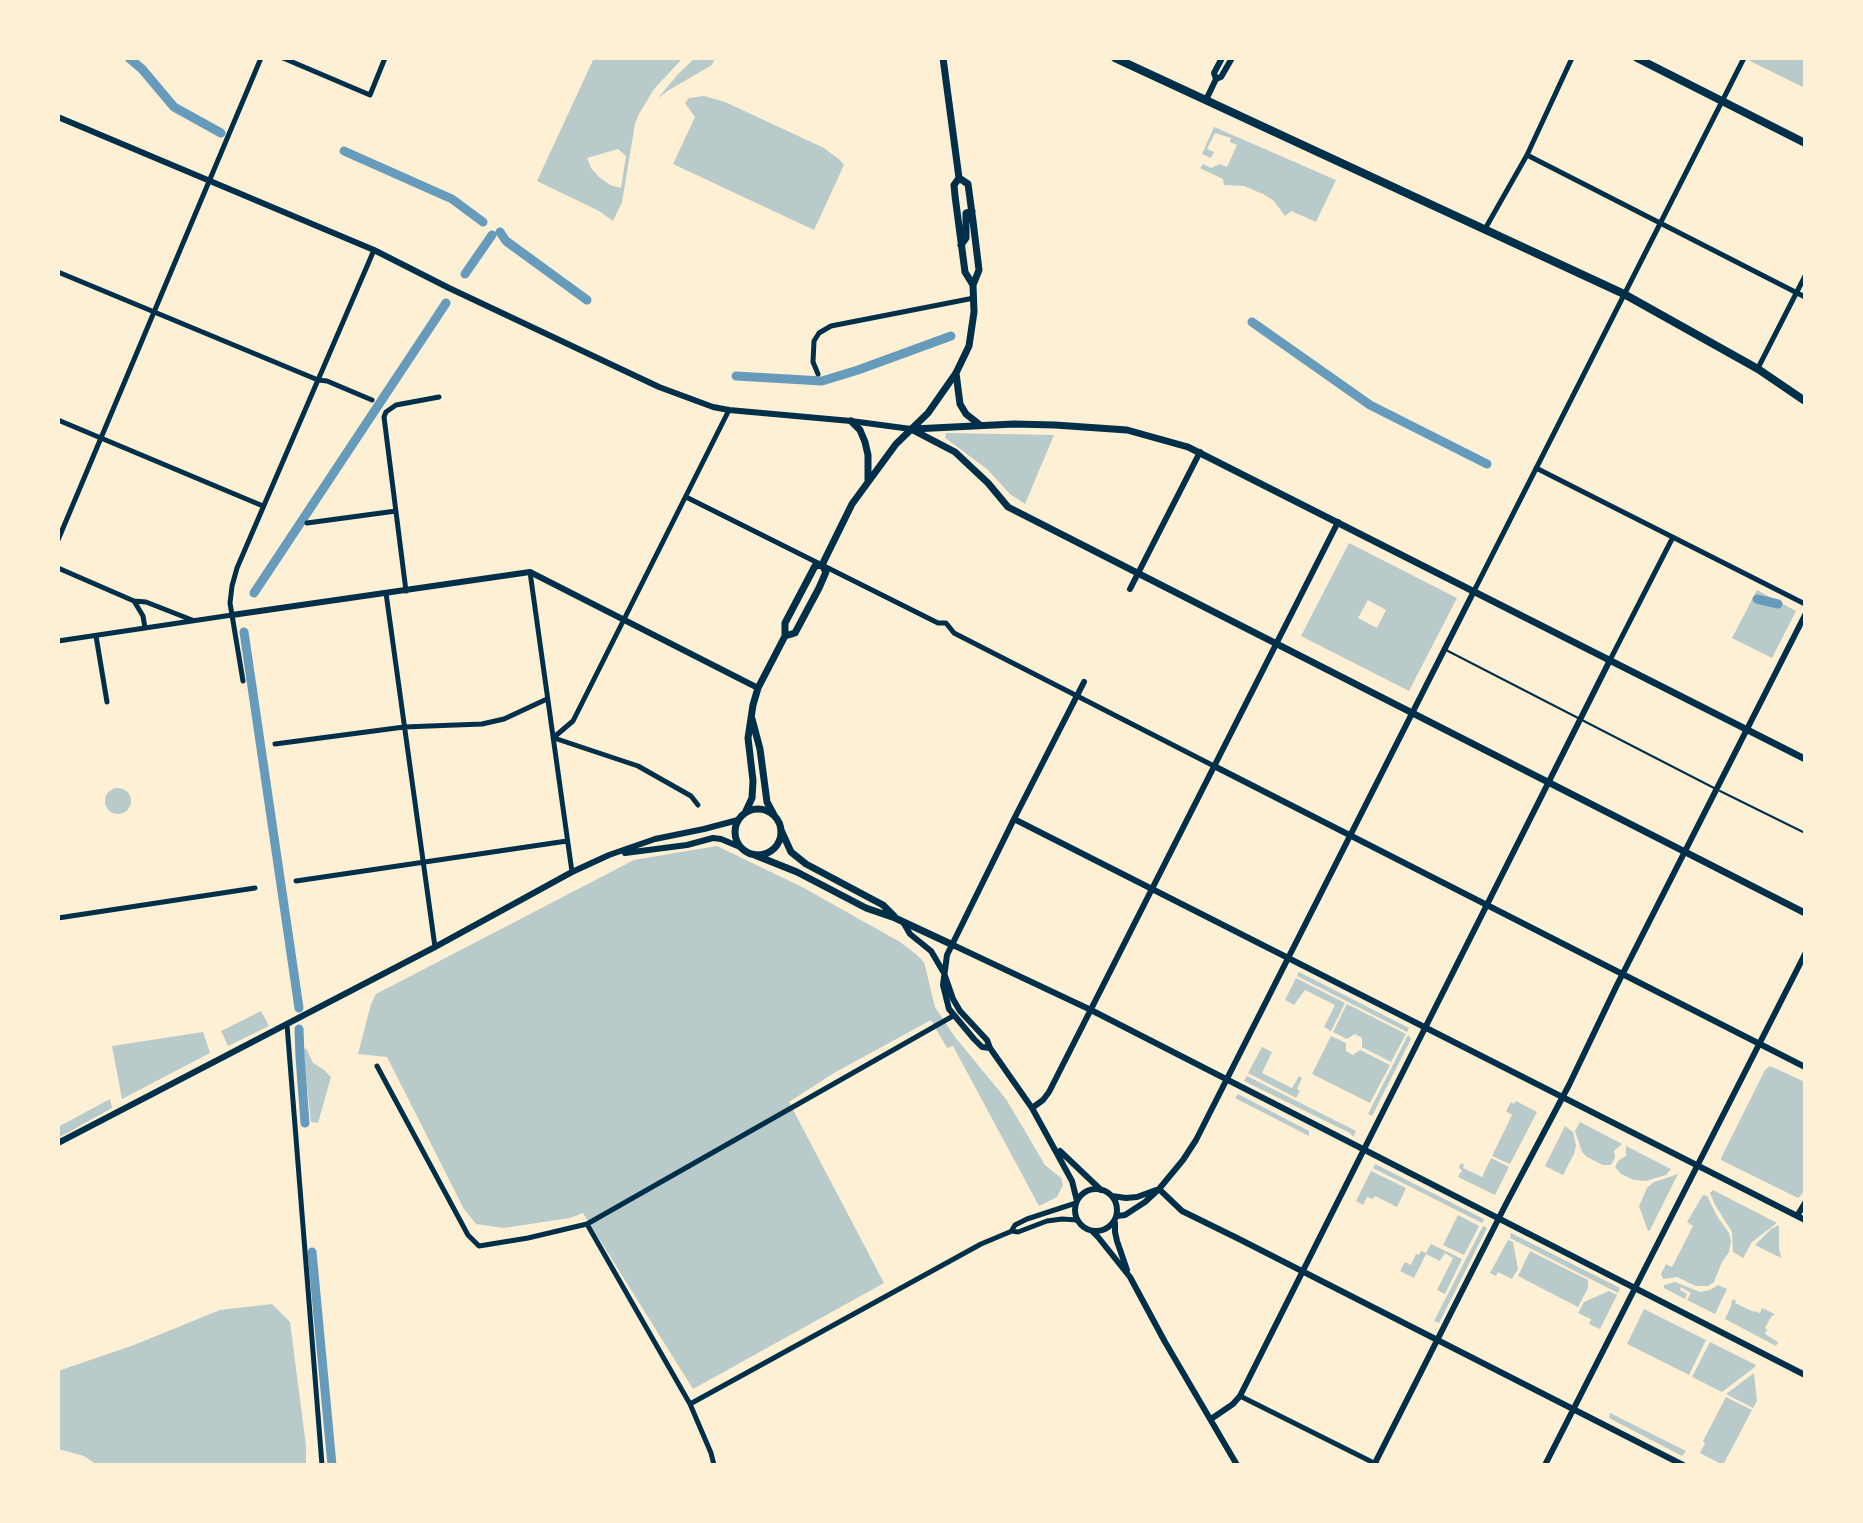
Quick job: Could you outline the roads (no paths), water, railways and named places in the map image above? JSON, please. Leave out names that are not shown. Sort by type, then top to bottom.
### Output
[{"type":"main road","points":[[822,565],[852,504],[868,480],[896,444],[928,413],[956,373],[969,346],[974,312],[973,285],[979,270],[968,184],[959,178],[943,58]]},
{"type":"main road","points":[[1115,58],[1624,294],[1758,369],[1805,401]]},
{"type":"main road","points":[[1637,58],[1805,143]]},
{"type":"main road","points":[[959,178],[954,188],[961,245],[965,272],[973,285]]},
{"type":"main road","points":[[961,245],[966,238],[966,213],[972,211]]},
{"type":"main road","points":[[956,373],[960,404],[966,414],[980,425]]},
{"type":"main road","points":[[851,421],[860,430],[865,442],[868,480]]},
{"type":"main road","points":[[911,429],[1039,425],[1127,430],[1171,441],[1200,452],[1805,759]]},
{"type":"main road","points":[[911,429],[955,452],[973,467],[1008,507],[1805,913]]},
{"type":"main road","points":[[822,565],[815,566],[785,623],[785,636],[758,688],[748,738],[752,798],[738,820],[735,834],[740,847],[752,854],[953,945]]},
{"type":"main road","points":[[785,636],[795,633],[819,588],[826,572],[822,565]]},
{"type":"main road","points":[[751,717],[760,749],[767,802],[791,852],[806,864],[883,905],[899,920]]},
{"type":"main road","points":[[745,813],[757,809],[775,817]]},
{"type":"main road","points":[[752,854],[767,853],[773,849],[781,830]]},
{"type":"street","points":[[58,540],[261,58]]},
{"type":"street","points":[[283,58],[370,95],[385,58]]},
{"type":"street","points":[[1216,79],[1214,73],[1222,58]]},
{"type":"street","points":[[1206,100],[1216,79],[1221,77],[1232,58]]},
{"type":"street","points":[[1485,229],[1527,155],[1572,58]]},
{"type":"street","points":[[899,920],[910,934],[931,951],[960,1011],[987,1040],[1032,1108],[1072,1181],[1077,1220],[1086,1229],[1099,1232],[1116,1217],[1145,1202],[1183,1160],[1228,1080],[1287,957],[1744,58]]},
{"type":"street","points":[[58,118],[374,250],[659,387],[713,407],[911,429]]},
{"type":"street","points":[[1527,155],[1805,297]]},
{"type":"street","points":[[243,681],[230,603],[237,568],[374,250]]},
{"type":"street","points":[[58,272],[372,400]]},
{"type":"street","points":[[1758,369],[1805,276]]},
{"type":"street","points":[[818,374],[813,362],[814,341],[819,333],[831,326],[974,298]]},
{"type":"street","points":[[406,591],[384,425],[386,412],[400,403],[439,397]]},
{"type":"street","points":[[553,738],[573,721],[729,410]]},
{"type":"street","points":[[58,420],[263,506]]},
{"type":"street","points":[[1130,589],[1200,452]]},
{"type":"street","points":[[1536,468],[1805,604]]},
{"type":"street","points":[[686,497],[938,623],[946,623],[954,633],[1805,1067]]},
{"type":"street","points":[[307,523],[396,511]]},
{"type":"street","points":[[1032,1108],[1049,1092],[1338,522]]},
{"type":"street","points":[[1211,1419],[1240,1396],[1673,537]]},
{"type":"street","points":[[58,568],[134,601],[146,602],[193,621]]},
{"type":"street","points":[[530,572],[572,872]]},
{"type":"street","points":[[58,641],[530,572],[758,688]]},
{"type":"street","points":[[386,593],[435,947]]},
{"type":"street","points":[[134,601],[143,616],[145,628]]},
{"type":"street","points":[[1240,1396],[1375,1464],[1805,615]]},
{"type":"street","points":[[96,636],[107,702]]},
{"type":"street","points":[[990,1048],[982,1047],[953,1016],[945,999],[943,985],[947,955],[1084,682]]},
{"type":"street","points":[[275,744],[404,727],[482,724],[504,719],[547,699]]},
{"type":"street","points":[[553,738],[638,766],[691,796],[698,805]]},
{"type":"street","points":[[1014,819],[1805,1220]]},
{"type":"street","points":[[58,1143],[435,947],[572,872],[655,839],[738,820]]},
{"type":"street","points":[[609,855],[687,845],[713,838],[740,847]]},
{"type":"street","points":[[296,881],[567,841]]},
{"type":"street","points":[[58,918],[255,888]]},
{"type":"street","points":[[953,945],[1091,1010],[1805,1375]]},
{"type":"street","points":[[1545,1465],[1805,954]]},
{"type":"street","points":[[377,1066],[468,1235],[479,1246],[587,1224],[953,1016]]},
{"type":"street","points":[[287,1025],[322,1465]]},
{"type":"street","points":[[1054,1146],[1101,1190],[1112,1196],[1137,1197],[1159,1189]]},
{"type":"street","points":[[1159,1189],[1182,1211],[1683,1465]]},
{"type":"street","points":[[1012,1231],[1015,1225],[1027,1219],[1076,1202],[1089,1190],[1101,1190]]},
{"type":"street","points":[[1112,1196],[1117,1207],[1115,1232],[1130,1277],[1237,1465]]},
{"type":"street","points":[[1797,1216],[1805,1203]]},
{"type":"street","points":[[690,1404],[954,1257],[1012,1231],[1018,1232],[1047,1221],[1077,1220]]},
{"type":"street","points":[[587,1224],[690,1404],[714,1465]]},
{"type":"street","points":[[1092,1231],[1130,1277]]},
{"type":"lane","points":[[1444,649],[1805,833]]},
{"type":"waterway","points":[[129,58],[174,107],[221,133]]},
{"type":"waterway","points":[[344,151],[452,199],[483,222]]},
{"type":"waterway","points":[[500,232],[506,241],[587,300]]},
{"type":"waterway","points":[[465,274],[492,235]]},
{"type":"waterway","points":[[254,593],[446,303]]},
{"type":"waterway","points":[[1252,322],[1370,405],[1487,464]]},
{"type":"waterway","points":[[736,376],[822,381],[951,336]]},
{"type":"waterway","points":[[1757,599],[1778,604]]},
{"type":"waterway","points":[[244,632],[299,1008]]},
{"type":"waterway","points":[[299,1029],[305,1123]]},
{"type":"waterway","points":[[312,1252],[332,1465]]}]
